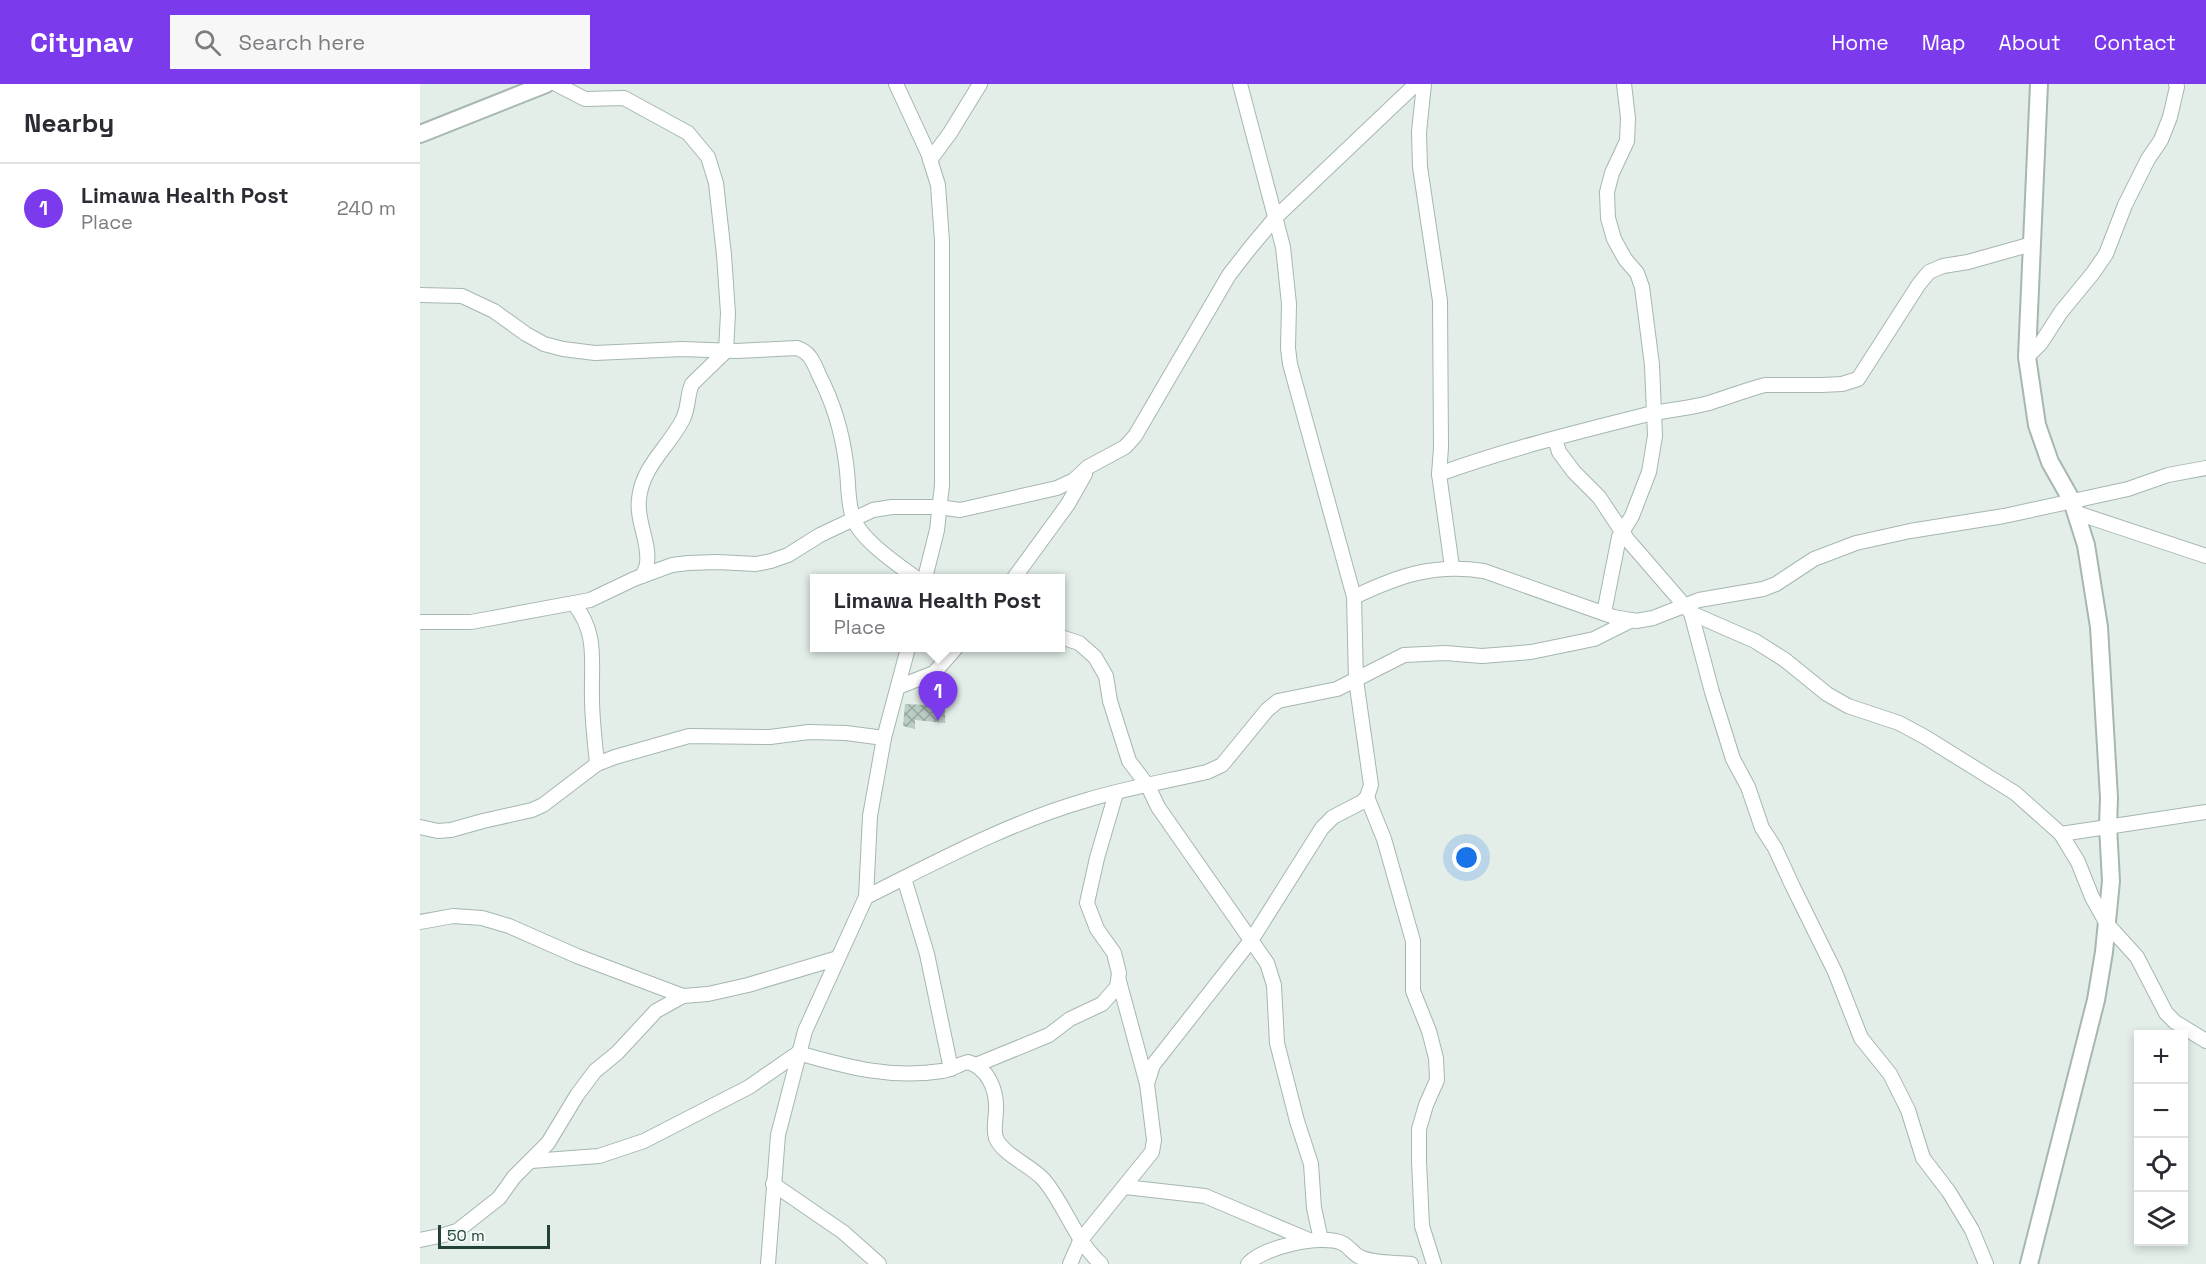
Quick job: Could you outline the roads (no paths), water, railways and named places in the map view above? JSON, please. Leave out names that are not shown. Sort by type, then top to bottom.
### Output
[{"type":"street","points":[[420,134],[546,84]]},
{"type":"street","points":[[556,84],[585,99],[624,98],[688,134],[708,157],[716,183],[728,313],[726,351],[692,384],[682,422],[649,466],[638,500],[647,563],[642,576]]},
{"type":"street","points":[[896,84],[930,159],[938,185],[942,241],[942,485],[937,530],[926,574]]},
{"type":"street","points":[[930,159],[950,133],[980,84]]},
{"type":"street","points":[[1147,1084],[1153,1065],[1252,939],[1322,828],[1333,817],[1362,802],[1367,797],[1371,785],[1356,680],[1354,597],[1290,364],[1283,247],[1240,84]]},
{"type":"street","points":[[420,622],[471,622],[580,606],[642,576],[672,565],[688,562],[745,564],[771,561],[788,555],[820,535],[873,510],[892,507],[939,507],[960,510],[1057,488],[1074,480],[1089,467],[1125,447],[1135,436],[1229,275],[1276,217],[1416,84]]},
{"type":"street","points":[[1424,84],[1420,123],[1420,167],[1440,301],[1439,474],[1452,567]]},
{"type":"street","points":[[1604,614],[1619,537],[1632,516],[1649,472],[1655,436],[1652,365],[1642,287],[1637,273],[1625,259],[1614,239],[1608,218],[1607,192],[1612,173],[1627,141],[1628,118],[1624,84]]},
{"type":"street","points":[[2028,1264],[2096,1000],[2111,881],[2109,798],[2099,627],[2086,545],[2074,507],[2050,462],[2037,425],[2027,357],[2039,84]]},
{"type":"street","points":[[2027,357],[2041,342],[2106,254],[2125,205],[2148,159],[2161,140],[2170,117],[2176,84]]},
{"type":"street","points":[[1439,474],[1480,459],[1655,413],[1708,403],[1765,386],[1842,384],[1858,379],[1918,284],[1929,272],[1943,266],[1968,262],[2032,244]]},
{"type":"street","points":[[420,295],[462,296],[494,311],[544,344],[563,349],[595,353],[682,349],[726,351],[797,348],[810,356],[828,391],[839,421],[848,496],[854,520],[868,538],[910,574]]},
{"type":"street","points":[[1555,439],[1559,452],[1574,472],[1599,497],[1622,532],[1688,609],[1755,641],[1785,660],[1827,694],[1848,706],[1899,723],[1925,737],[2015,793],[2061,834],[2078,862],[2092,897],[2107,924],[2137,957],[2166,1013],[2175,1022],[2206,1041]]},
{"type":"street","points":[[1018,574],[1068,504],[1089,467]]},
{"type":"street","points":[[1354,597],[1404,576],[1452,567],[1484,571],[1604,614],[1632,620],[1653,618],[1688,609],[1718,595],[1763,589],[1776,584],[1814,559],[1856,543],[1910,531],[2074,507],[2168,475],[2206,468]]},
{"type":"street","points":[[2074,507],[2206,556]]},
{"type":"street","points":[[937,530],[960,510]]},
{"type":"street","points":[[580,606],[591,636],[592,704],[597,764]]},
{"type":"street","points":[[1688,609],[1733,759],[1748,788],[1762,828],[1775,848],[1835,972],[1861,1038],[1890,1074],[1908,1110],[1923,1158],[1949,1192],[1972,1230],[1986,1264]]},
{"type":"street","points":[[866,897],[1034,818],[1088,799],[1207,772],[1222,765],[1267,710],[1278,700],[1336,689],[1404,655],[1444,653],[1482,656],[1531,652],[1594,639],[1632,620]]},
{"type":"street","points":[[1065,638],[1079,643],[1095,657],[1106,676],[1110,701],[1129,761],[1148,786],[1158,807],[1252,939],[1272,974],[1277,1043],[1297,1121],[1311,1164],[1315,1240]]},
{"type":"street","points":[[768,1264],[778,1135],[805,1031],[866,897],[870,816],[884,738],[907,652]]},
{"type":"street","points":[[898,687],[934,673],[952,652]]},
{"type":"street","points":[[420,827],[438,831],[451,830],[532,810],[543,805],[597,764],[689,736],[770,737],[818,732],[884,738]]},
{"type":"street","points":[[1070,1264],[1080,1240],[1152,1152],[1154,1140],[1147,1084],[1119,981],[1114,953],[1096,929],[1087,903],[1097,858],[1116,793]]},
{"type":"street","points":[[1367,797],[1384,839],[1413,940],[1413,991],[1437,1058],[1437,1080],[1419,1129],[1422,1226],[1434,1264]]},
{"type":"street","points":[[2061,834],[2206,812]]},
{"type":"street","points":[[904,878],[927,954],[951,1069]]},
{"type":"street","points":[[420,922],[453,916],[482,918],[509,926],[577,956],[683,996]]},
{"type":"street","points":[[420,1240],[450,1233],[476,1218],[499,1198],[514,1177],[548,1143],[581,1089],[595,1071],[617,1053],[656,1011],[683,996],[708,994],[748,985],[838,958]]},
{"type":"street","points":[[976,1065],[1049,1035],[1070,1018],[1094,1010],[1112,995],[1119,981]]},
{"type":"street","points":[[798,1053],[860,1070],[881,1073],[900,1074],[951,1069],[968,1062],[984,1070],[992,1087],[997,1108],[996,1137],[1003,1147],[1043,1179],[1059,1201],[1087,1251],[1101,1264]]},
{"type":"street","points":[[531,1161],[599,1156],[644,1141],[749,1087],[798,1053]]},
{"type":"street","points":[[773,1184],[843,1232],[879,1264]]},
{"type":"street","points":[[1125,1187],[1205,1196],[1315,1240]]},
{"type":"street","points":[[1248,1264],[1270,1251],[1315,1240],[1331,1239],[1344,1243],[1358,1257],[1411,1264]]},
{"type":"place","name":"Limawa Health Post","points":[[938,721]]}]
